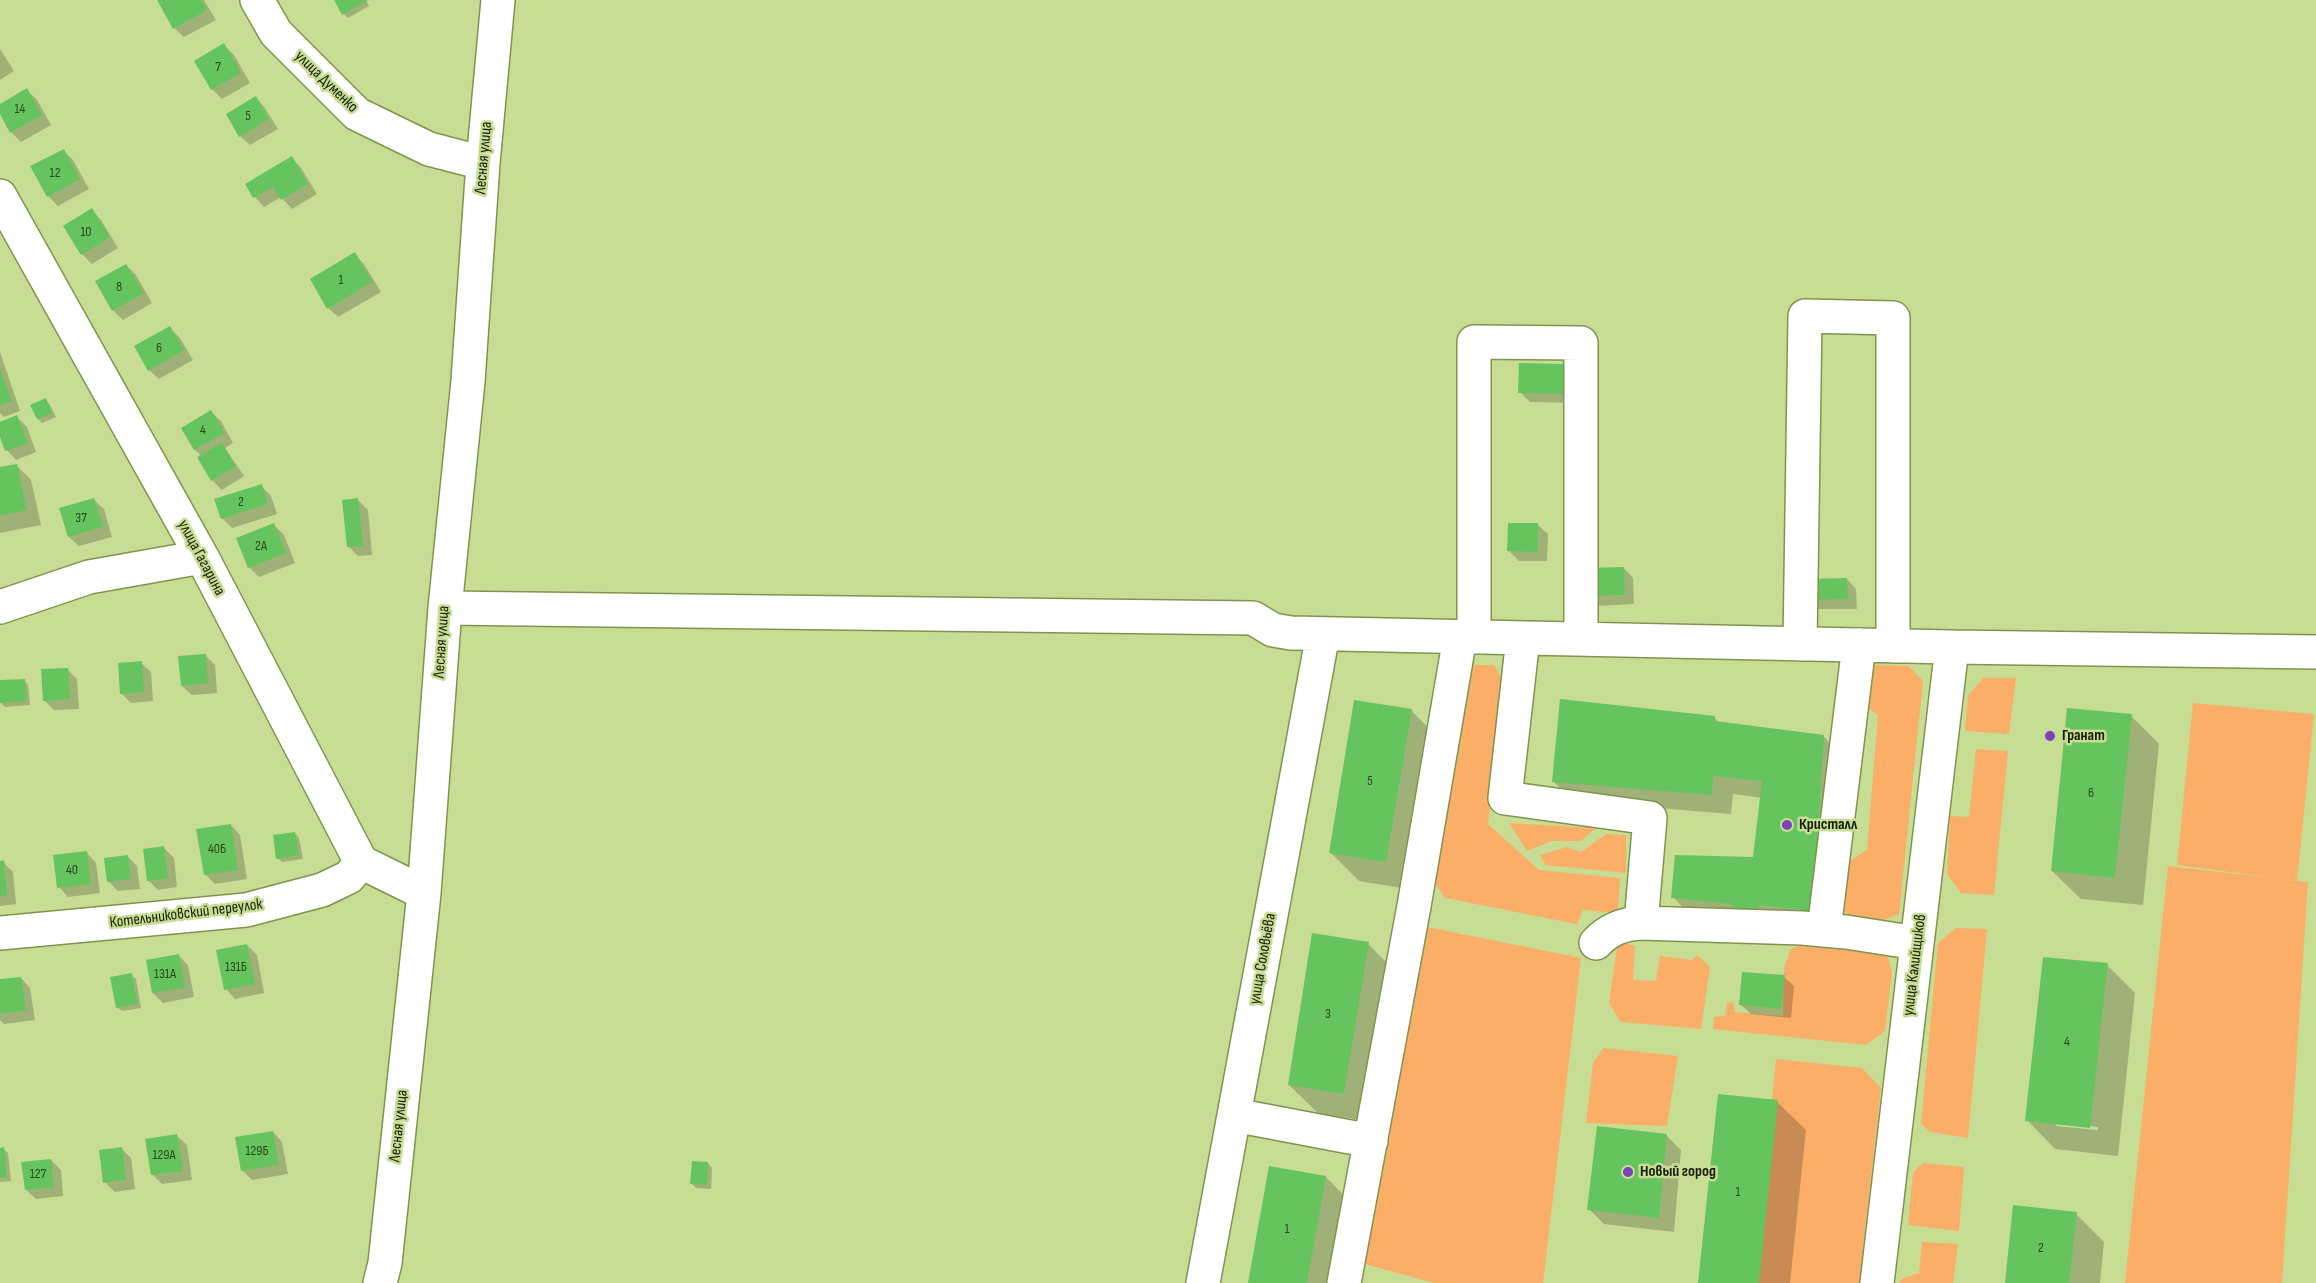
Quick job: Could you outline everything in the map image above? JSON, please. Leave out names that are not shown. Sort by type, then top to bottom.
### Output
[{"type":"street","name":"улица Думенко","points":[[257,0],[276,33],[357,114],[429,149],[483,163]]},
{"type":"street","name":"Лесная улица","points":[[380,1283],[385,1263],[424,893],[445,608],[468,381],[483,163],[498,0]]},
{"type":"street","name":"улица Гагарина","points":[[0,196],[202,557],[361,862]]},
{"type":"street","points":[[1800,644],[1804,316],[1882,317],[1893,318],[1893,646]]},
{"type":"street","points":[[1344,1283],[1416,894],[1467,637],[1474,342],[1581,343],[1581,639]]},
{"type":"street","points":[[0,607],[88,577],[202,557]]},
{"type":"street","points":[[445,608],[1253,618],[1273,630],[1291,633],[1893,646],[2316,652]]},
{"type":"street","name":"улица Соловьёва","points":[[1203,1283],[1323,634]]},
{"type":"street","points":[[1523,638],[1505,798],[1650,818],[1641,923]]},
{"type":"street","points":[[1824,930],[1859,645]]},
{"type":"street","name":"улица Калийщиков","points":[[1877,1283],[1952,647]]},
{"type":"street","points":[[361,862],[424,893]]},
{"type":"street","name":"Котельниковский переулок","points":[[0,933],[246,910],[322,890],[349,877],[361,862]]},
{"type":"street","points":[[1596,943],[1604,934],[1616,928],[1641,923],[1824,930],[1917,943]]},
{"type":"street","points":[[1234,1115],[1371,1141]]},
{"type":"shaded area","points":[[1475,665],[1494,665],[1503,682],[1488,824],[1539,870],[1620,878],[1618,913],[1583,910],[1577,924],[1445,898],[1430,876],[1465,679]]},
{"type":"shaded area","points":[[1876,665],[1909,666],[1923,681],[1899,914],[1883,921],[1868,923],[1855,919],[1840,909],[1846,863],[1867,850],[1878,715],[1865,706],[1861,682]]},
{"type":"shaded area","points":[[1983,678],[2016,678],[2009,734],[1965,731],[1968,696]]},
{"type":"shaded area","points":[[2193,703],[2314,714],[2297,881],[2308,882],[2282,1283],[2125,1283],[2168,866],[2282,879],[2177,865]]},
{"type":"shaded area","points":[[1976,749],[2008,751],[1994,895],[1961,893],[1947,874],[1950,816],[1969,817]]},
{"type":"shaded area","points":[[1509,823],[1596,828],[1581,841],[1552,841],[1527,851]]},
{"type":"shaded area","points":[[1606,834],[1626,835],[1626,873],[1545,865],[1540,855],[1567,847],[1581,852]]},
{"type":"shaded area","points":[[1422,926],[1581,958],[1543,1283],[1434,1283],[1365,1264]]},
{"type":"shaded area","points":[[1956,928],[1987,929],[1968,1138],[1930,1132],[1921,1123],[1938,943]]},
{"type":"shaded area","points":[[1618,941],[1635,946],[1633,980],[1656,981],[1660,956],[1692,960],[1697,955],[1710,967],[1701,1029],[1621,1022],[1609,1003]]},
{"type":"shaded area","points":[[1806,943],[1878,951],[1888,958],[1892,972],[1885,1031],[1866,1045],[1713,1029],[1714,1017],[1725,1016],[1727,1003],[1733,1002],[1735,1012],[1783,1016],[1784,968],[1791,949]]},
{"type":"shaded area","points":[[1604,1048],[1678,1056],[1667,1126],[1586,1123],[1593,1063]]},
{"type":"shaded area","points":[[1776,1059],[1862,1068],[1881,1088],[1859,1283],[1755,1283]]},
{"type":"shaded area","points":[[1923,1163],[1964,1167],[1959,1231],[1908,1225],[1913,1172]]},
{"type":"shaded area","points":[[1922,1242],[1958,1244],[1953,1283],[1900,1283],[1901,1279],[1919,1273]]},
{"type":"building","points":[[157,0],[201,0],[207,10],[173,29]]},
{"type":"building","points":[[334,0],[368,0],[342,15]]},
{"type":"building","points":[[224,43],[241,73],[211,90],[194,61]]},
{"type":"building","points":[[27,88],[42,115],[10,133],[0,114],[0,104]]},
{"type":"building","points":[[256,96],[269,119],[239,137],[226,114]]},
{"type":"building","points":[[64,149],[80,179],[47,197],[30,166]]},
{"type":"building","points":[[292,156],[308,184],[281,200],[273,187],[253,198],[245,184]]},
{"type":"building","points":[[92,208],[110,237],[81,255],[63,226]]},
{"type":"building","points":[[355,252],[372,282],[327,309],[310,279]]},
{"type":"building","points":[[126,264],[144,293],[112,311],[95,281]]},
{"type":"building","points":[[170,326],[184,350],[148,371],[134,346]]},
{"type":"building","points":[[1519,363],[1567,364],[1567,394],[1518,393]]},
{"type":"building","points":[[0,369],[12,401],[0,405]]},
{"type":"building","points":[[46,398],[52,413],[37,419],[30,405]]},
{"type":"building","points":[[211,410],[225,433],[194,450],[181,428]]},
{"type":"building","points":[[17,415],[28,443],[5,451],[0,437],[0,422]]},
{"type":"building","points":[[222,443],[236,466],[211,481],[197,457]]},
{"type":"building","points":[[17,464],[27,510],[0,516],[0,467]]},
{"type":"building","points":[[262,484],[268,504],[221,519],[214,499]]},
{"type":"building","points":[[94,498],[103,527],[68,537],[59,508]]},
{"type":"building","points":[[358,498],[363,546],[347,547],[342,500]]},
{"type":"building","points":[[274,523],[286,553],[248,568],[236,538]]},
{"type":"building","points":[[1508,523],[1538,523],[1538,552],[1507,551]]},
{"type":"building","points":[[1624,567],[1625,595],[1585,596],[1584,568]]},
{"type":"building","points":[[1847,578],[1848,599],[1807,600],[1807,579]]},
{"type":"building","points":[[206,654],[208,683],[181,686],[178,656]]},
{"type":"building","points":[[142,661],[144,692],[120,694],[118,663]]},
{"type":"building","points":[[68,668],[70,699],[43,701],[41,669]]},
{"type":"building","points":[[25,679],[26,701],[0,703],[0,680]]},
{"type":"building","name":"Кристалл","points":[[1560,699],[1715,716],[1715,721],[1824,735],[1813,911],[1758,905],[1758,911],[1732,910],[1732,904],[1671,898],[1675,855],[1753,857],[1762,781],[1713,776],[1712,795],[1552,782]]},
{"type":"building","points":[[1354,700],[1412,709],[1386,862],[1329,853]]},
{"type":"building","points":[[2067,708],[2132,714],[2115,878],[2051,871]]},
{"type":"building","points":[[231,824],[238,870],[204,875],[196,829]]},
{"type":"building","points":[[295,832],[299,855],[276,859],[273,835]]},
{"type":"building","points":[[164,846],[168,878],[147,881],[143,849]]},
{"type":"building","points":[[87,851],[91,884],[57,888],[53,855]]},
{"type":"building","points":[[128,855],[131,879],[107,882],[104,858]]},
{"type":"building","points":[[4,860],[7,895],[0,896],[0,861]]},
{"type":"building","points":[[1312,933],[1369,942],[1344,1094],[1288,1085]]},
{"type":"building","points":[[247,944],[255,984],[224,990],[216,950]]},
{"type":"building","points":[[179,954],[185,988],[152,993],[146,960]]},
{"type":"building","points":[[2043,957],[2108,963],[2090,1128],[2025,1121]]},
{"type":"building","points":[[1742,972],[1785,975],[1781,1009],[1739,1005]]},
{"type":"building","points":[[132,973],[137,1004],[116,1008],[110,977]]},
{"type":"building","points":[[21,977],[26,1010],[0,1014],[0,979]]},
{"type":"building","points":[[1718,1094],[1778,1100],[1759,1283],[1698,1283]]},
{"type":"building","name":"Новый город","points":[[1597,1126],[1667,1134],[1659,1218],[1587,1210]]},
{"type":"building","points":[[273,1131],[279,1165],[241,1171],[235,1137]]},
{"type":"building","points":[[177,1134],[183,1171],[151,1175],[145,1139]]},
{"type":"building","points":[[4,1147],[7,1177],[0,1177],[0,1148]]},
{"type":"building","points":[[122,1147],[126,1180],[103,1183],[99,1150]]},
{"type":"building","points":[[51,1159],[54,1187],[25,1190],[21,1162]]},
{"type":"building","points":[[692,1161],[708,1162],[707,1185],[690,1184]]},
{"type":"building","points":[[1269,1166],[1326,1176],[1307,1283],[1248,1283]]},
{"type":"building","points":[[2013,1205],[2077,1212],[2069,1283],[2005,1283]]},
{"type":"place","name":"Гранат","points":[[2050,736]]},
{"type":"place","name":"Кристалл","points":[[1787,825]]},
{"type":"place","name":"Новый город","points":[[1628,1172]]}]
